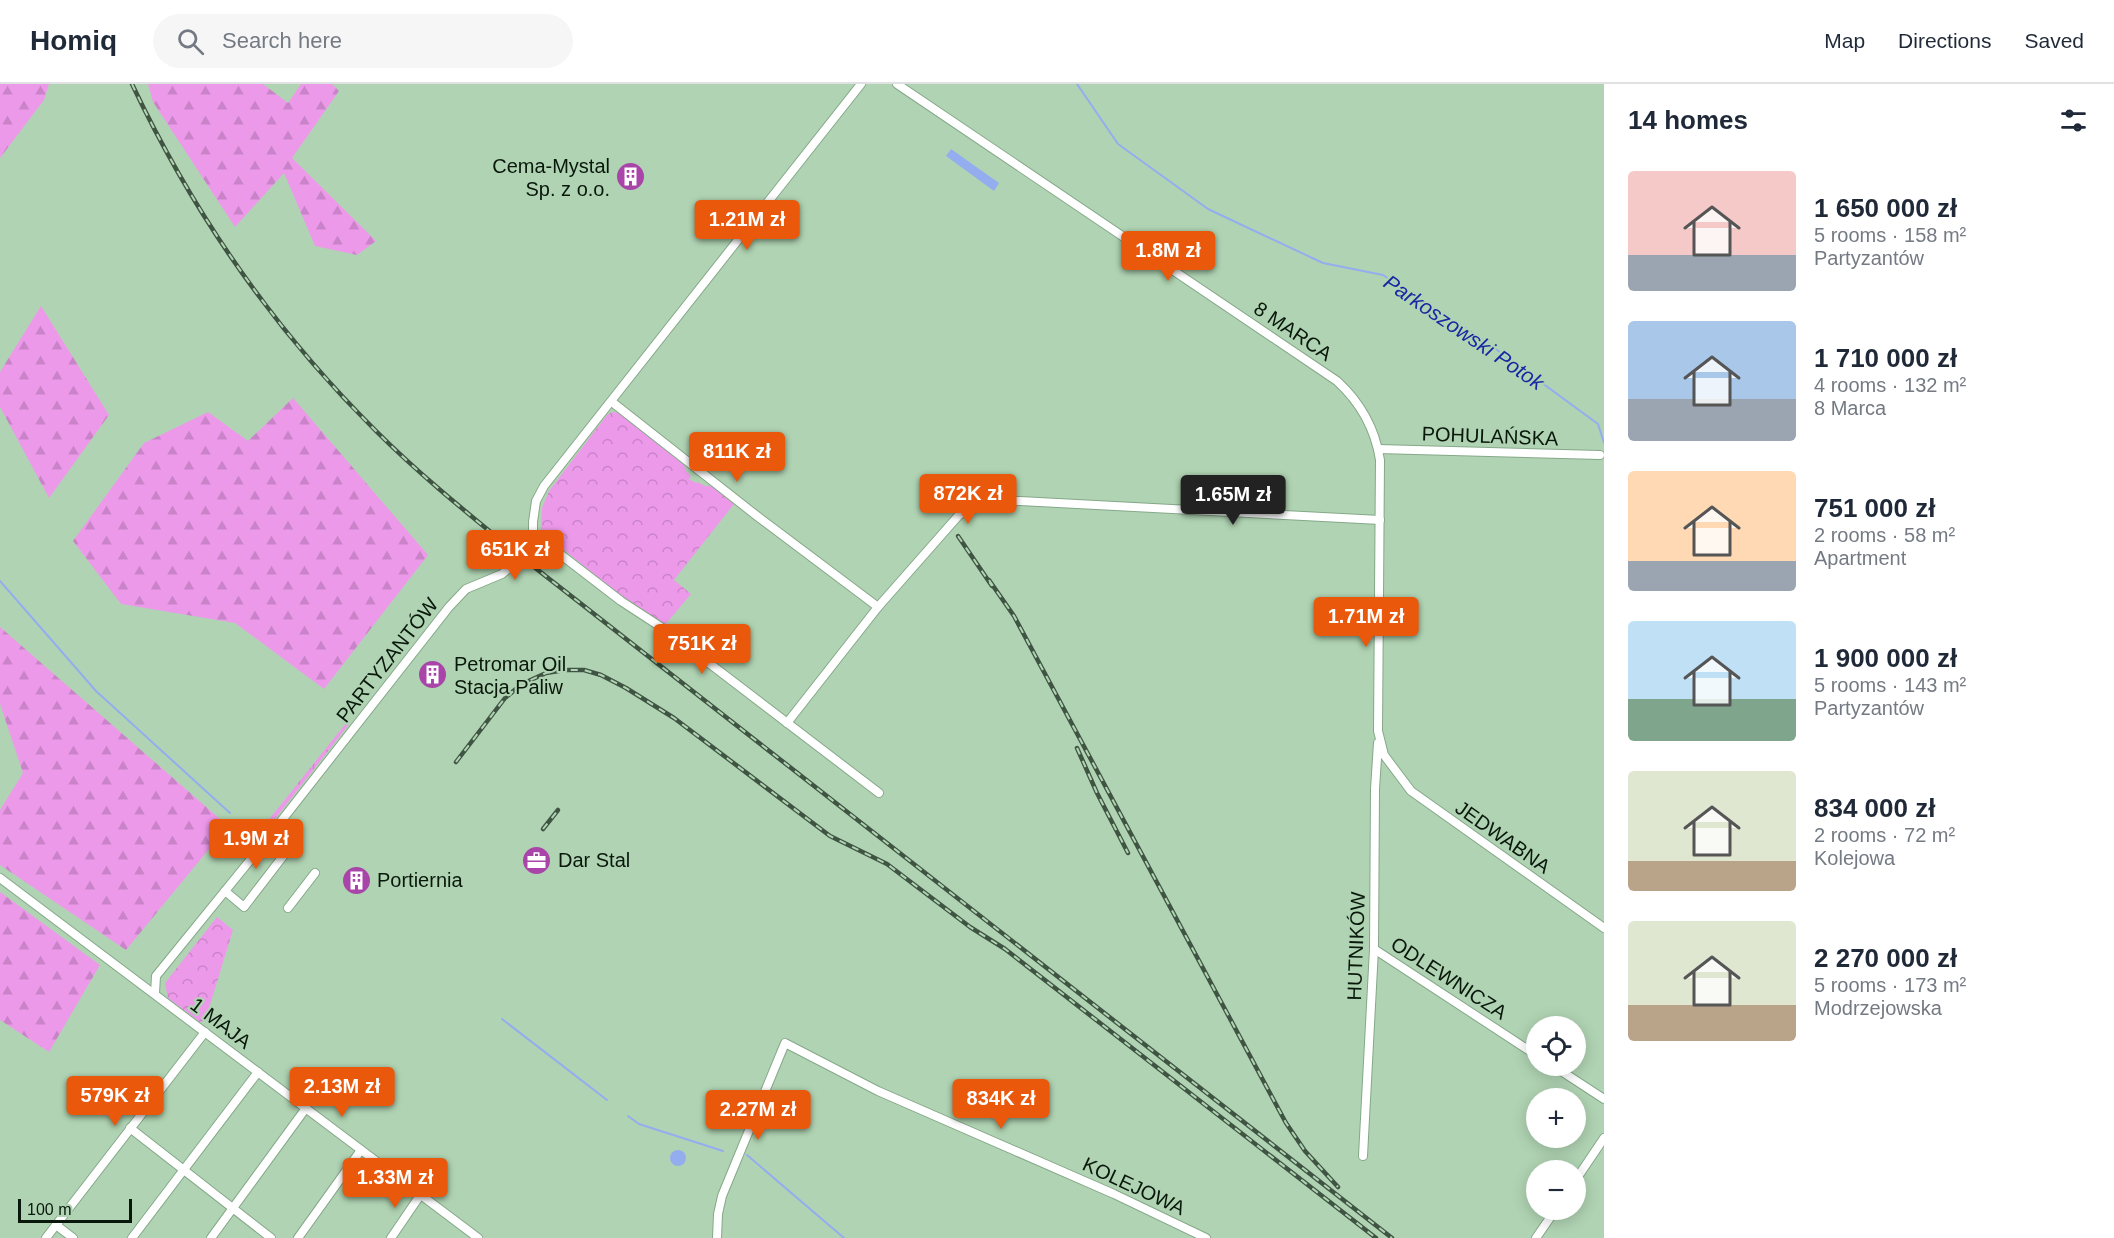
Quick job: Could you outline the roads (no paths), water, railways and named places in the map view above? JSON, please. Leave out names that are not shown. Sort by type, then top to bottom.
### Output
[{"type":"street","points":[[861,84],[544,486],[536,501],[533,538],[543,541],[621,602],[667,631],[879,793]]},
{"type":"street","name":"8 MARCA","points":[[897,84],[1337,381],[1363,410],[1378,449],[1381,472],[1379,736],[1390,766]]},
{"type":"street","points":[[612,402],[878,607]]},
{"type":"street","name":"POHULAŃSKA","points":[[1378,449],[1600,455]]},
{"type":"street","points":[[786,723],[878,607],[959,515],[975,507],[996,501],[1380,520]]},
{"type":"street","name":"PARTYZANTÓW","points":[[155,993],[156,976],[449,607],[466,590],[502,574],[533,538]]},
{"type":"street","name":"HUTNIKÓW","points":[[1363,1156],[1374,949],[1375,789],[1379,736]]},
{"type":"street","name":"JEDWABNA","points":[[1390,766],[1418,796],[1604,928]]},
{"type":"street","points":[[225,891],[244,907],[286,851]]},
{"type":"street","points":[[288,908],[315,873]]},
{"type":"street","name":"1 MAJA","points":[[0,878],[478,1238]]},
{"type":"street","name":"ODLEWNICZA","points":[[1374,949],[1526,1048]]},
{"type":"street","points":[[46,1238],[204,1032]]},
{"type":"street","name":"KOLEJOWA","points":[[717,1238],[718,1214],[722,1196],[785,1043],[878,1091],[1114,1194],[1206,1238]]},
{"type":"street","points":[[132,1238],[258,1072]]},
{"type":"street","points":[[1569,1076],[1604,1099]]},
{"type":"street","points":[[211,1238],[306,1108]]},
{"type":"street","points":[[130,1128],[272,1238]]},
{"type":"street","points":[[1586,1165],[1604,1138]]},
{"type":"street","points":[[298,1238],[361,1150]]},
{"type":"street","points":[[391,1238],[421,1194]]},
{"type":"street","points":[[1536,1238],[1548,1220]]},
{"type":"street","points":[[56,1225],[73,1238]]},
{"type":"water","points":[[951,149],[999,183],[994,191],[946,156]]},
{"type":"water","points":[[675,1150],[681,1150],[686,1158],[684,1164],[675,1166],[670,1161],[670,1155]]},
{"type":"waterway","name":"Parkoszowski Potok","points":[[1077,84],[1118,144],[1208,209],[1323,263],[1383,275],[1478,336],[1598,424],[1604,443]]},
{"type":"waterway","points":[[0,581],[96,691],[230,813]]},
{"type":"waterway","points":[[502,1019],[607,1100]]},
{"type":"waterway","points":[[628,1116],[639,1124],[723,1151]]},
{"type":"waterway","points":[[747,1155],[844,1238]]},
{"type":"railway","points":[[132,84],[156,132],[209,224],[270,311],[339,393],[411,464],[520,556],[1392,1238]]},
{"type":"railway","points":[[958,536],[992,586]]},
{"type":"railway","points":[[989,580],[1014,616],[1286,1123],[1305,1151],[1338,1187]]},
{"type":"railway","points":[[456,762],[505,698],[522,684],[546,673],[565,670],[584,670],[601,675],[674,718],[830,836],[887,864],[970,927],[1005,949],[1376,1238]]},
{"type":"railway","points":[[1077,748],[1128,853]]},
{"type":"railway","points":[[543,829],[558,810]]},
{"type":"place","name":"Cema-Mystal Sp. z o.o.","points":[[631,177]]},
{"type":"place","name":"Petromar Oil Stacja Paliw","points":[[433,675]]},
{"type":"place","name":"Dar Stal","points":[[537,860]]},
{"type":"place","name":"Portiernia","points":[[356,880]]}]
